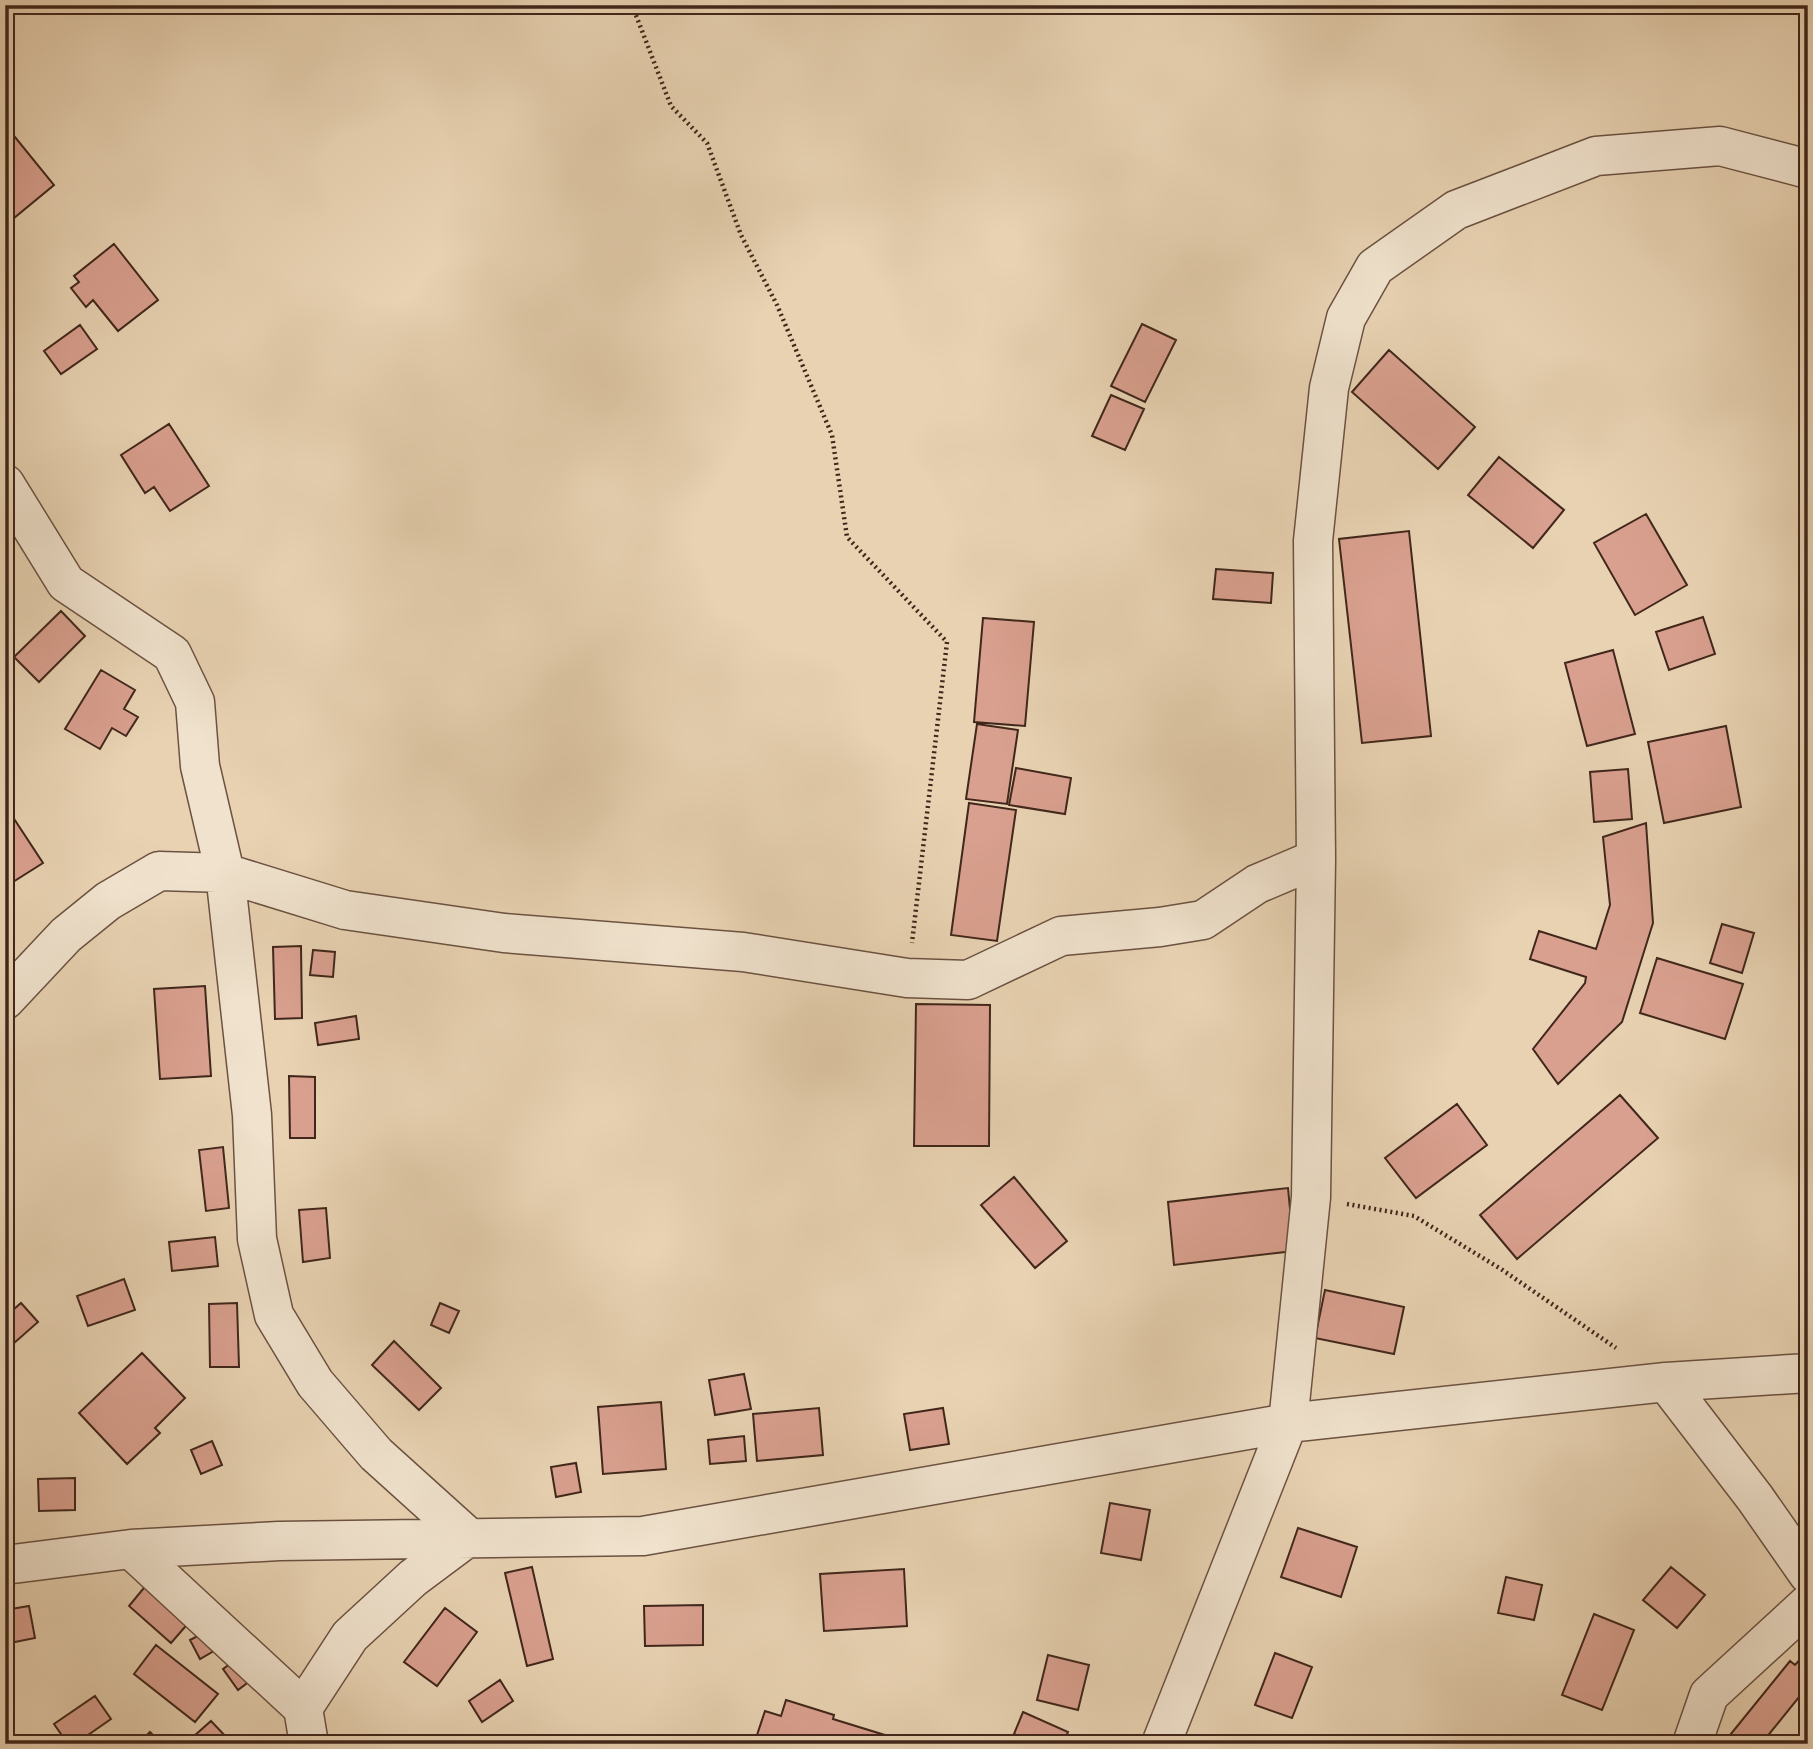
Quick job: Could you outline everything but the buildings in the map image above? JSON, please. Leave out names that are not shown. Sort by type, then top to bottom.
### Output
[{"type":"street","points":[[1161,1744],[1288,1423],[1311,1197],[1316,859],[1313,541],[1329,388],[1346,318],[1375,267],[1456,210],[1596,156],[1720,146],[1808,169]]},
{"type":"street","points":[[5,484],[66,583],[172,654],[195,702],[200,766],[225,873],[252,1115],[257,1239],[274,1315],[315,1383],[367,1444],[468,1537]]},
{"type":"street","points":[[5,1000],[66,935],[108,901],[159,871],[225,873],[345,910],[504,933],[743,952],[907,978],[968,981],[1061,936],[1160,927],[1203,920],[1257,884],[1316,859]]},
{"type":"street","points":[[5,1565],[131,1549],[279,1541],[643,1536],[1288,1423],[1666,1382],[1808,1373]]},
{"type":"street","points":[[1666,1382],[1755,1498],[1808,1574]]},
{"type":"street","points":[[131,1549],[306,1726],[349,1636],[413,1578],[468,1537]]},
{"type":"street","points":[[1692,1744],[1709,1695],[1808,1604]]},
{"type":"path","points":[[632,5],[671,106],[707,143],[741,235],[777,305],[832,435],[847,537],[947,642],[907,978]]},
{"type":"path","points":[[1311,1197],[1414,1216],[1501,1269],[1666,1382]]}]
